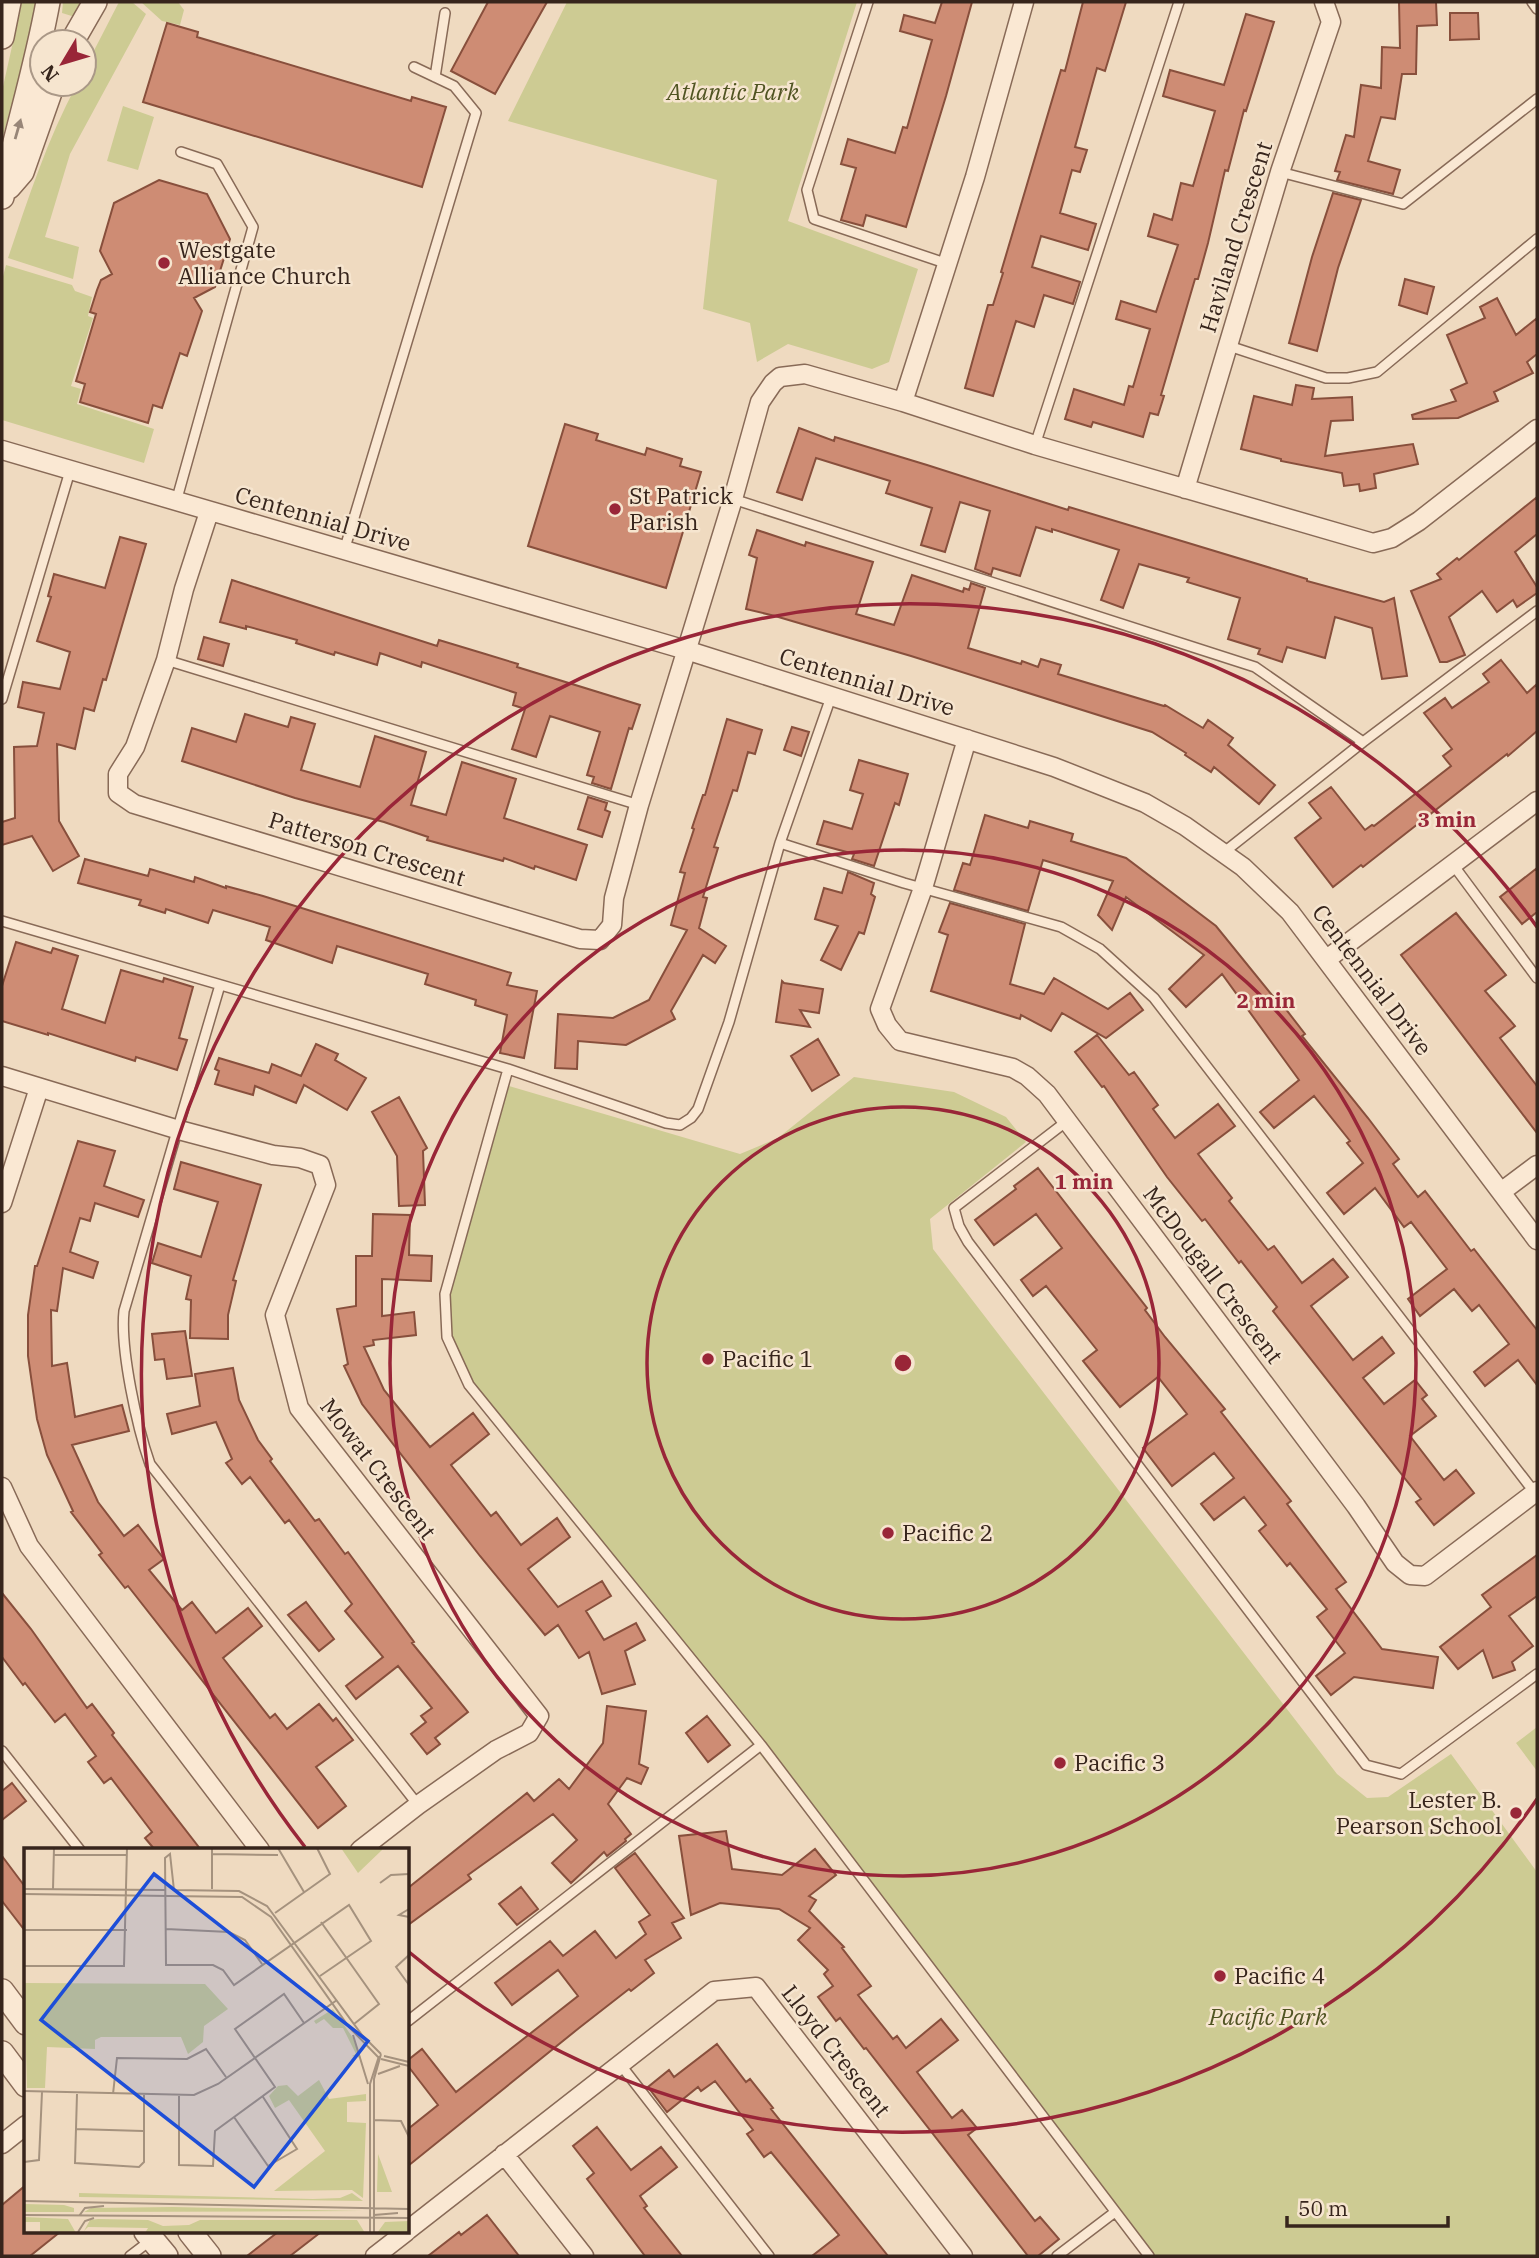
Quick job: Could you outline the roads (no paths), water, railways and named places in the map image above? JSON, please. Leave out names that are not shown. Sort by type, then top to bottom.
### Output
[{"type":"street","points":[[2,37],[9,2]]},
{"type":"street","points":[[2,196],[48,2]]},
{"type":"street","points":[[80,28],[95,2]]},
{"type":"street","points":[[903,402],[948,264],[1024,2]]},
{"type":"street","name":"Haviland Crescent","points":[[1185,489],[1280,172],[1331,22],[1324,2]]},
{"type":"street","points":[[2,196],[22,172],[49,98]]},
{"type":"street","points":[[686,650],[761,402],[780,377],[806,374],[1035,445],[1373,543],[1392,538],[1419,520],[1537,429]]},
{"type":"street","name":"Centennial Drive","points":[[2,450],[686,650],[1054,767],[1144,803],[1243,867],[1290,912],[1537,1240]]},
{"type":"street","name":"Patterson Crescent","points":[[209,512],[184,589],[166,660],[135,747],[118,774],[118,793],[134,804],[580,939],[600,940],[612,925],[614,898],[639,805],[686,650]]},
{"type":"street","name":"McDougall Crescent","points":[[967,739],[923,888],[880,1009],[887,1025],[900,1041],[1013,1068],[1027,1076],[1047,1094],[1356,1506],[1395,1563],[1410,1575],[1425,1576],[1536,1492]]},
{"type":"street","points":[[1327,959],[1537,801]]},
{"type":"street","name":"Mowat Crescent","points":[[2,1076],[179,1130],[273,1155],[300,1158],[320,1166],[326,1185],[275,1315],[299,1408],[539,1716],[529,1733],[496,1750],[363,1848]]},
{"type":"street","points":[[2,1203],[39,1088]]},
{"type":"street","points":[[1501,1192],[1537,1165]]},
{"type":"street","points":[[2,1487],[29,1546],[258,1848]]},
{"type":"street","name":"Lloyd Crescent","points":[[410,2229],[715,1991],[756,1987],[963,2256]]},
{"type":"street","points":[[2,1991],[24,2020]]},
{"type":"street","points":[[2,2053],[24,2082]]},
{"type":"street","points":[[2,2144],[24,2127]]},
{"type":"street","points":[[504,2154],[584,2256]]},
{"type":"street","points":[[192,2234],[209,2256]]},
{"type":"street","name":"Lloyd Crescent","points":[[386,2253],[404,2234]]},
{"type":"lane","points":[[868,2],[807,190],[814,219],[948,264]]},
{"type":"lane","points":[[1035,445],[1178,2]]},
{"type":"lane","points":[[1532,2],[1537,9]]},
{"type":"lane","points":[[435,77],[445,13]]},
{"type":"lane","points":[[344,551],[475,113],[454,86],[414,67]]},
{"type":"lane","points":[[1280,172],[1403,204],[1537,99]]},
{"type":"lane","points":[[176,502],[253,227],[217,164],[181,152]]},
{"type":"lane","points":[[1229,346],[1326,378],[1348,378],[1377,372],[1537,239]]},
{"type":"lane","points":[[2,699],[70,471]]},
{"type":"lane","points":[[733,499],[1255,667],[1363,742]]},
{"type":"lane","points":[[1223,853],[1363,742],[1537,611]]},
{"type":"lane","points":[[166,660],[639,805]]},
{"type":"lane","points":[[2,921],[508,1069],[666,1123],[680,1125],[698,1109],[729,1022],[780,843],[831,697]]},
{"type":"lane","points":[[780,843],[923,888],[1061,927],[1100,949],[1144,989],[1536,1492]]},
{"type":"lane","points":[[1454,866],[1537,978]]},
{"type":"lane","points":[[220,985],[124,1311],[122,1332],[146,1453],[150,1464],[418,1805]]},
{"type":"lane","points":[[508,1069],[444,1294],[447,1338],[469,1385],[761,1745],[1149,2256]]},
{"type":"lane","points":[[1067,1121],[954,1208],[959,1226],[976,1253],[1366,1765],[1401,1774],[1537,1674]]},
{"type":"lane","points":[[410,2019],[761,1745]]},
{"type":"lane","points":[[2,1751],[78,1848]]},
{"type":"lane","points":[[620,2064],[769,2256]]},
{"type":"lane","points":[[1058,2256],[1115,2212]]},
{"type":"lane","points":[[130,2256],[155,2242]]},
{"type":"place","name":"Westgate Alliance Church","points":[[164,263]]},
{"type":"place","name":"St Patrick Parish","points":[[615,509]]},
{"type":"place","name":"Pacific 1","points":[[708,1359]]},
{"type":"place","name":"Pacific 2","points":[[888,1533]]},
{"type":"place","name":"Pacific 3","points":[[1060,1763]]},
{"type":"place","name":"Lester B. Pearson School","points":[[1516,1813]]},
{"type":"place","name":"Pacific 4","points":[[1220,1976]]},
{"type":"park label","name":"Atlantic Park","points":[[733,92]]},
{"type":"park label","name":"Pacific Park","points":[[1268,2017]]}]
